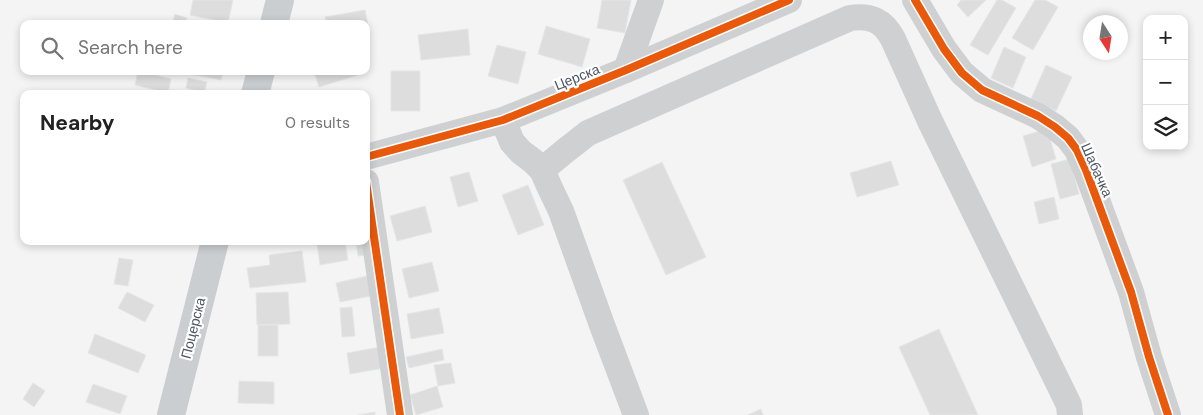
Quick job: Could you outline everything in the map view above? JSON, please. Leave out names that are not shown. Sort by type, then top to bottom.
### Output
[{"type":"main road","points":[[275,20],[280,0]]},
{"type":"main road","points":[[256,90],[260,75]]},
{"type":"main road","name":"Поцерска","points":[[171,415],[214,245]]},
{"type":"street","points":[[626,70],[651,0]]},
{"type":"street","name":"Церска","points":[[370,156],[503,120],[789,0]]},
{"type":"street","name":"Шабачка","points":[[915,0],[944,49],[962,73],[982,90],[1038,116],[1055,127],[1068,138],[1077,150],[1131,292],[1168,415]]},
{"type":"street","points":[[542,170],[588,133],[850,18],[859,17],[876,20],[889,31],[893,39],[934,130],[1069,405],[1070,415]]},
{"type":"street","points":[[503,120],[512,142],[542,170],[561,211],[636,415]]},
{"type":"street","points":[[370,209],[400,415]]},
{"type":"building","points":[[193,0],[233,0],[229,20],[214,20],[190,15]]},
{"type":"building","points":[[602,0],[631,0],[625,33],[597,28]]},
{"type":"building","points":[[961,0],[986,0],[968,17],[957,5]]},
{"type":"building","points":[[997,0],[1002,0],[1016,8],[988,55],[970,45]]},
{"type":"building","points":[[1035,0],[1045,0],[1058,7],[1033,50],[1012,38]]},
{"type":"building","points":[[365,10],[367,20],[325,20],[325,17]]},
{"type":"building","points":[[175,14],[187,18],[186,20],[173,20]]},
{"type":"building","points":[[546,26],[590,39],[582,67],[538,54]]},
{"type":"building","points":[[468,29],[470,55],[421,60],[418,35]]},
{"type":"building","points":[[497,45],[526,52],[518,84],[488,76]]},
{"type":"building","points":[[1004,47],[1026,57],[1013,88],[991,78]]},
{"type":"building","points":[[1046,65],[1072,77],[1056,111],[1031,99]]},
{"type":"building","points":[[391,71],[420,71],[420,111],[391,111]]},
{"type":"building","points":[[137,75],[154,75],[171,79],[169,90],[156,90],[135,85]]},
{"type":"building","points":[[196,75],[222,75],[221,80]]},
{"type":"building","points":[[315,75],[358,75],[319,87]]},
{"type":"building","points":[[188,78],[207,82],[205,90],[186,88]]},
{"type":"building","points":[[1047,129],[1056,159],[1032,167],[1023,136]]},
{"type":"building","points":[[1070,159],[1079,194],[1060,199],[1051,164]]},
{"type":"building","points":[[891,161],[899,185],[857,197],[850,173]]},
{"type":"building","points":[[662,162],[706,257],[666,275],[623,180]]},
{"type":"building","points":[[469,172],[478,201],[458,207],[450,177]]},
{"type":"building","points":[[528,185],[544,225],[518,235],[502,195]]},
{"type":"building","points":[[1054,197],[1059,219],[1039,224],[1034,202]]},
{"type":"building","points":[[425,206],[432,232],[397,241],[390,216]]},
{"type":"building","points":[[317,245],[346,245],[348,260],[320,265]]},
{"type":"building","points":[[357,245],[367,245],[370,255],[358,256]]},
{"type":"building","points":[[302,251],[306,282],[250,288],[247,268],[270,265],[269,255]]},
{"type":"building","points":[[119,258],[133,260],[128,286],[114,284]]},
{"type":"building","points":[[432,262],[439,291],[409,298],[402,269]]},
{"type":"building","points":[[367,276],[371,296],[340,302],[336,283]]},
{"type":"building","points":[[127,292],[154,305],[145,322],[118,308]]},
{"type":"building","points":[[288,292],[290,324],[257,325],[256,293]]},
{"type":"building","points":[[352,307],[355,336],[342,337],[340,308]]},
{"type":"building","points":[[439,308],[444,333],[411,339],[407,314]]},
{"type":"building","points":[[258,325],[278,325],[278,356],[258,356]]},
{"type":"building","points":[[939,329],[978,415],[930,415],[899,347]]},
{"type":"building","points":[[95,334],[146,355],[138,373],[88,353]]},
{"type":"building","points":[[380,347],[384,368],[350,374],[347,353]]},
{"type":"building","points":[[442,349],[444,360],[409,368],[406,357]]},
{"type":"building","points":[[451,363],[455,383],[438,386],[434,365]]},
{"type":"building","points":[[239,381],[274,382],[274,404],[238,403]]},
{"type":"building","points":[[33,383],[45,391],[34,407],[23,399]]},
{"type":"building","points":[[93,384],[127,396],[120,414],[86,402]]},
{"type":"building","points":[[437,386],[443,407],[416,415],[410,395]]},
{"type":"building","points":[[761,409],[763,415],[748,415]]},
{"type":"building","points":[[375,412],[375,415],[357,415]]},
{"type":"cycle path","points":[[370,156],[503,120],[789,0]]},
{"type":"cycle path","points":[[915,0],[944,49],[962,73],[982,90],[1038,116],[1055,127],[1068,138],[1077,150],[1131,292],[1168,415]]},
{"type":"cycle path","points":[[370,209],[400,415]]}]
